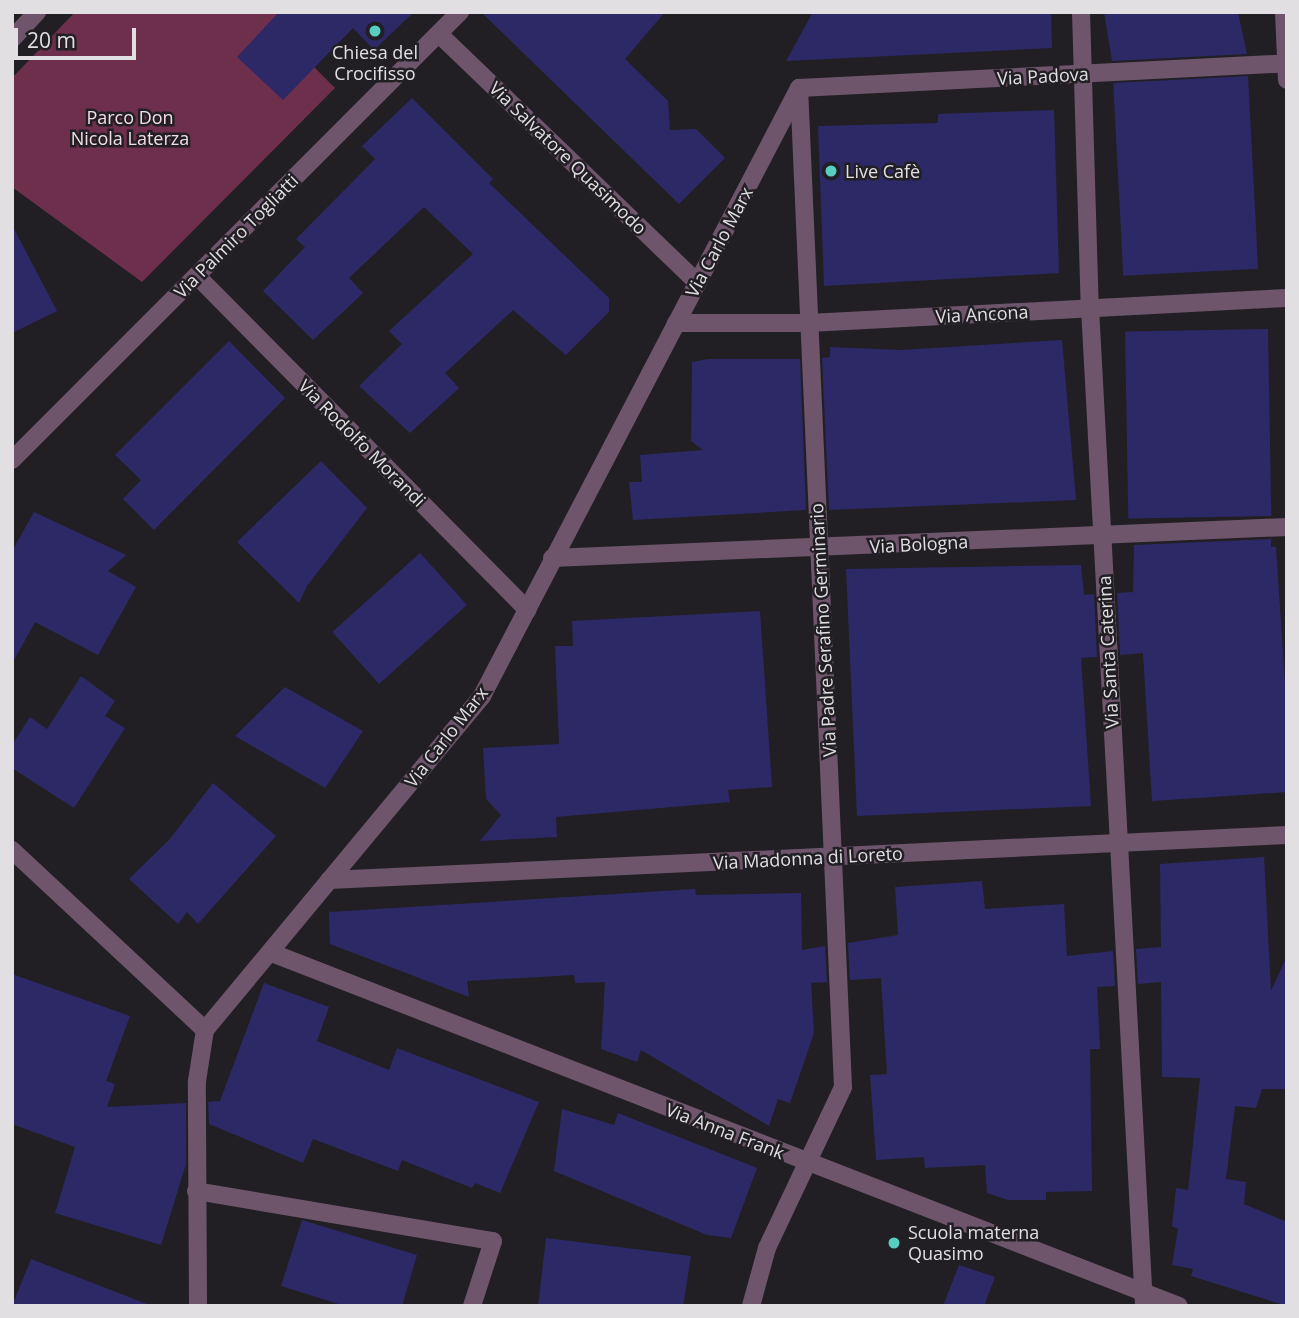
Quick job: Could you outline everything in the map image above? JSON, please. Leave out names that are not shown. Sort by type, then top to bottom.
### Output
[{"type":"street","points":[[12,39],[37,12]]},
{"type":"street","name":"Via Palmiro Togliatti","points":[[12,460],[460,12]]},
{"type":"street","name":"Via Santa Caterina","points":[[1081,12],[1090,308],[1143,1299]]},
{"type":"street","points":[[1284,12],[1287,80]]},
{"type":"street","name":"Via Salvatore Quasimodo","points":[[439,34],[697,282]]},
{"type":"street","name":"Via Padova","points":[[799,88],[1286,63]]},
{"type":"street","name":"Via Carlo Marx","points":[[205,1030],[272,953],[482,696],[799,88]]},
{"type":"street","name":"Via Padre Serafino Germinario","points":[[751,1306],[766,1248],[843,1087],[799,88]]},
{"type":"street","name":"Via Rodolfo Morandi","points":[[197,276],[527,610]]},
{"type":"street","name":"Via Ancona","points":[[676,323],[809,323],[1287,298]]},
{"type":"street","name":"Via Bologna","points":[[552,558],[1287,527]]},
{"type":"street","name":"Via Madonna di Loreto","points":[[329,880],[1287,835]]},
{"type":"street","points":[[12,850],[205,1030],[197,1081],[198,1306]]},
{"type":"street","name":"Via Anna Frank","points":[[272,953],[805,1162],[1143,1299],[1179,1306]]},
{"type":"street","points":[[196,1191],[493,1241],[472,1306]]},
{"type":"green space","name":"Parco Don Nicola Laterza","points":[[75,12],[318,12],[288,41],[335,88],[142,282],[12,187],[12,78]]},
{"type":"building","points":[[279,12],[414,12],[374,50],[353,28],[283,100],[237,57]]},
{"type":"building","points":[[481,12],[665,12],[625,59],[668,101],[670,130],[696,129],[725,158],[679,204]]},
{"type":"building","points":[[813,12],[1051,12],[1052,48],[786,61]]},
{"type":"building","points":[[1104,12],[1238,12],[1247,54],[1112,61]]},
{"type":"building","points":[[1248,76],[1258,269],[1123,276],[1113,83]]},
{"type":"building","points":[[412,98],[493,179],[489,183],[609,298],[609,312],[566,355],[513,310],[445,373],[459,388],[410,433],[359,386],[402,344],[389,331],[473,254],[424,207],[349,278],[363,293],[313,340],[263,291],[305,247],[296,239],[375,159],[362,146]]},
{"type":"building","points":[[1054,110],[1059,273],[824,286],[818,126],[938,123],[938,114]]},
{"type":"building","points":[[12,225],[57,311],[12,333]]},
{"type":"building","points":[[1268,329],[1271,516],[1128,518],[1125,331]]},
{"type":"building","points":[[1062,340],[1076,500],[829,510],[822,358],[830,357],[830,347],[901,350]]},
{"type":"building","points":[[229,341],[285,398],[154,530],[123,499],[141,480],[115,455]]},
{"type":"building","points":[[708,359],[800,359],[806,510],[633,520],[629,482],[642,482],[640,455],[703,450],[691,441],[692,362]]},
{"type":"building","points":[[321,461],[367,508],[307,586],[299,603],[237,542]]},
{"type":"building","points":[[34,512],[126,555],[108,571],[136,587],[98,655],[35,622],[12,664],[12,551]]},
{"type":"building","points":[[1271,539],[1271,547],[1276,547],[1287,713],[1287,792],[1152,801],[1143,653],[1120,655],[1117,593],[1133,592],[1134,545]]},
{"type":"building","points":[[420,553],[467,605],[379,684],[332,632]]},
{"type":"building","points":[[1081,565],[1084,595],[1094,594],[1097,657],[1081,658],[1091,806],[857,816],[846,569]]},
{"type":"building","points":[[760,611],[772,787],[728,790],[730,802],[556,817],[557,837],[480,841],[501,815],[486,799],[483,748],[559,744],[555,646],[573,646],[572,621]]},
{"type":"building","points":[[81,676],[115,701],[105,716],[125,728],[74,808],[12,768],[12,745],[30,717],[47,729]]},
{"type":"building","points":[[285,687],[363,731],[325,788],[235,736]]},
{"type":"building","points":[[213,783],[276,836],[198,924],[187,912],[178,924],[129,879],[169,840]]},
{"type":"building","points":[[1264,857],[1271,991],[1287,956],[1287,1089],[1262,1089],[1256,1108],[1235,1106],[1226,1179],[1246,1182],[1244,1204],[1287,1222],[1287,1306],[1191,1276],[1193,1269],[1172,1265],[1178,1229],[1172,1226],[1176,1188],[1188,1190],[1200,1078],[1162,1077],[1161,982],[1138,984],[1136,949],[1161,947],[1160,864]]},
{"type":"building","points":[[982,881],[985,909],[1064,904],[1067,956],[1113,951],[1115,986],[1097,987],[1100,1049],[1090,1049],[1092,1191],[1046,1192],[1046,1200],[1008,1200],[987,1193],[985,1165],[925,1168],[924,1157],[876,1160],[870,1075],[887,1074],[881,978],[850,980],[848,943],[898,935],[895,887]]},
{"type":"building","points":[[695,889],[696,895],[801,893],[802,950],[825,946],[827,982],[811,983],[814,1033],[790,1103],[778,1099],[769,1126],[641,1050],[637,1062],[601,1049],[605,982],[575,983],[574,975],[467,981],[469,997],[330,944],[329,912]]},
{"type":"building","points":[[12,974],[130,1016],[106,1081],[115,1084],[107,1107],[186,1103],[186,1164],[161,1245],[55,1213],[75,1147],[12,1124]]},
{"type":"building","points":[[264,983],[329,1007],[317,1041],[389,1070],[397,1048],[539,1102],[500,1193],[475,1183],[472,1188],[402,1160],[398,1171],[313,1139],[303,1163],[209,1124],[208,1102],[220,1101]]},
{"type":"building","points":[[562,1109],[614,1125],[618,1113],[757,1168],[731,1238],[707,1235],[554,1171]]},
{"type":"building","points":[[302,1220],[417,1255],[402,1306],[345,1306],[281,1286]]},
{"type":"building","points":[[546,1238],[691,1256],[683,1306],[538,1306]]},
{"type":"building","points":[[31,1259],[147,1304],[12,1306]]},
{"type":"building","points":[[959,1265],[995,1277],[984,1306],[943,1306]]},
{"type":"place","name":"Chiesa del Crocifisso","points":[[375,31]]},
{"type":"place","name":"Live Cafè","points":[[831,171]]},
{"type":"place","name":"Scuola materna Quasimo","points":[[894,1243]]}]
